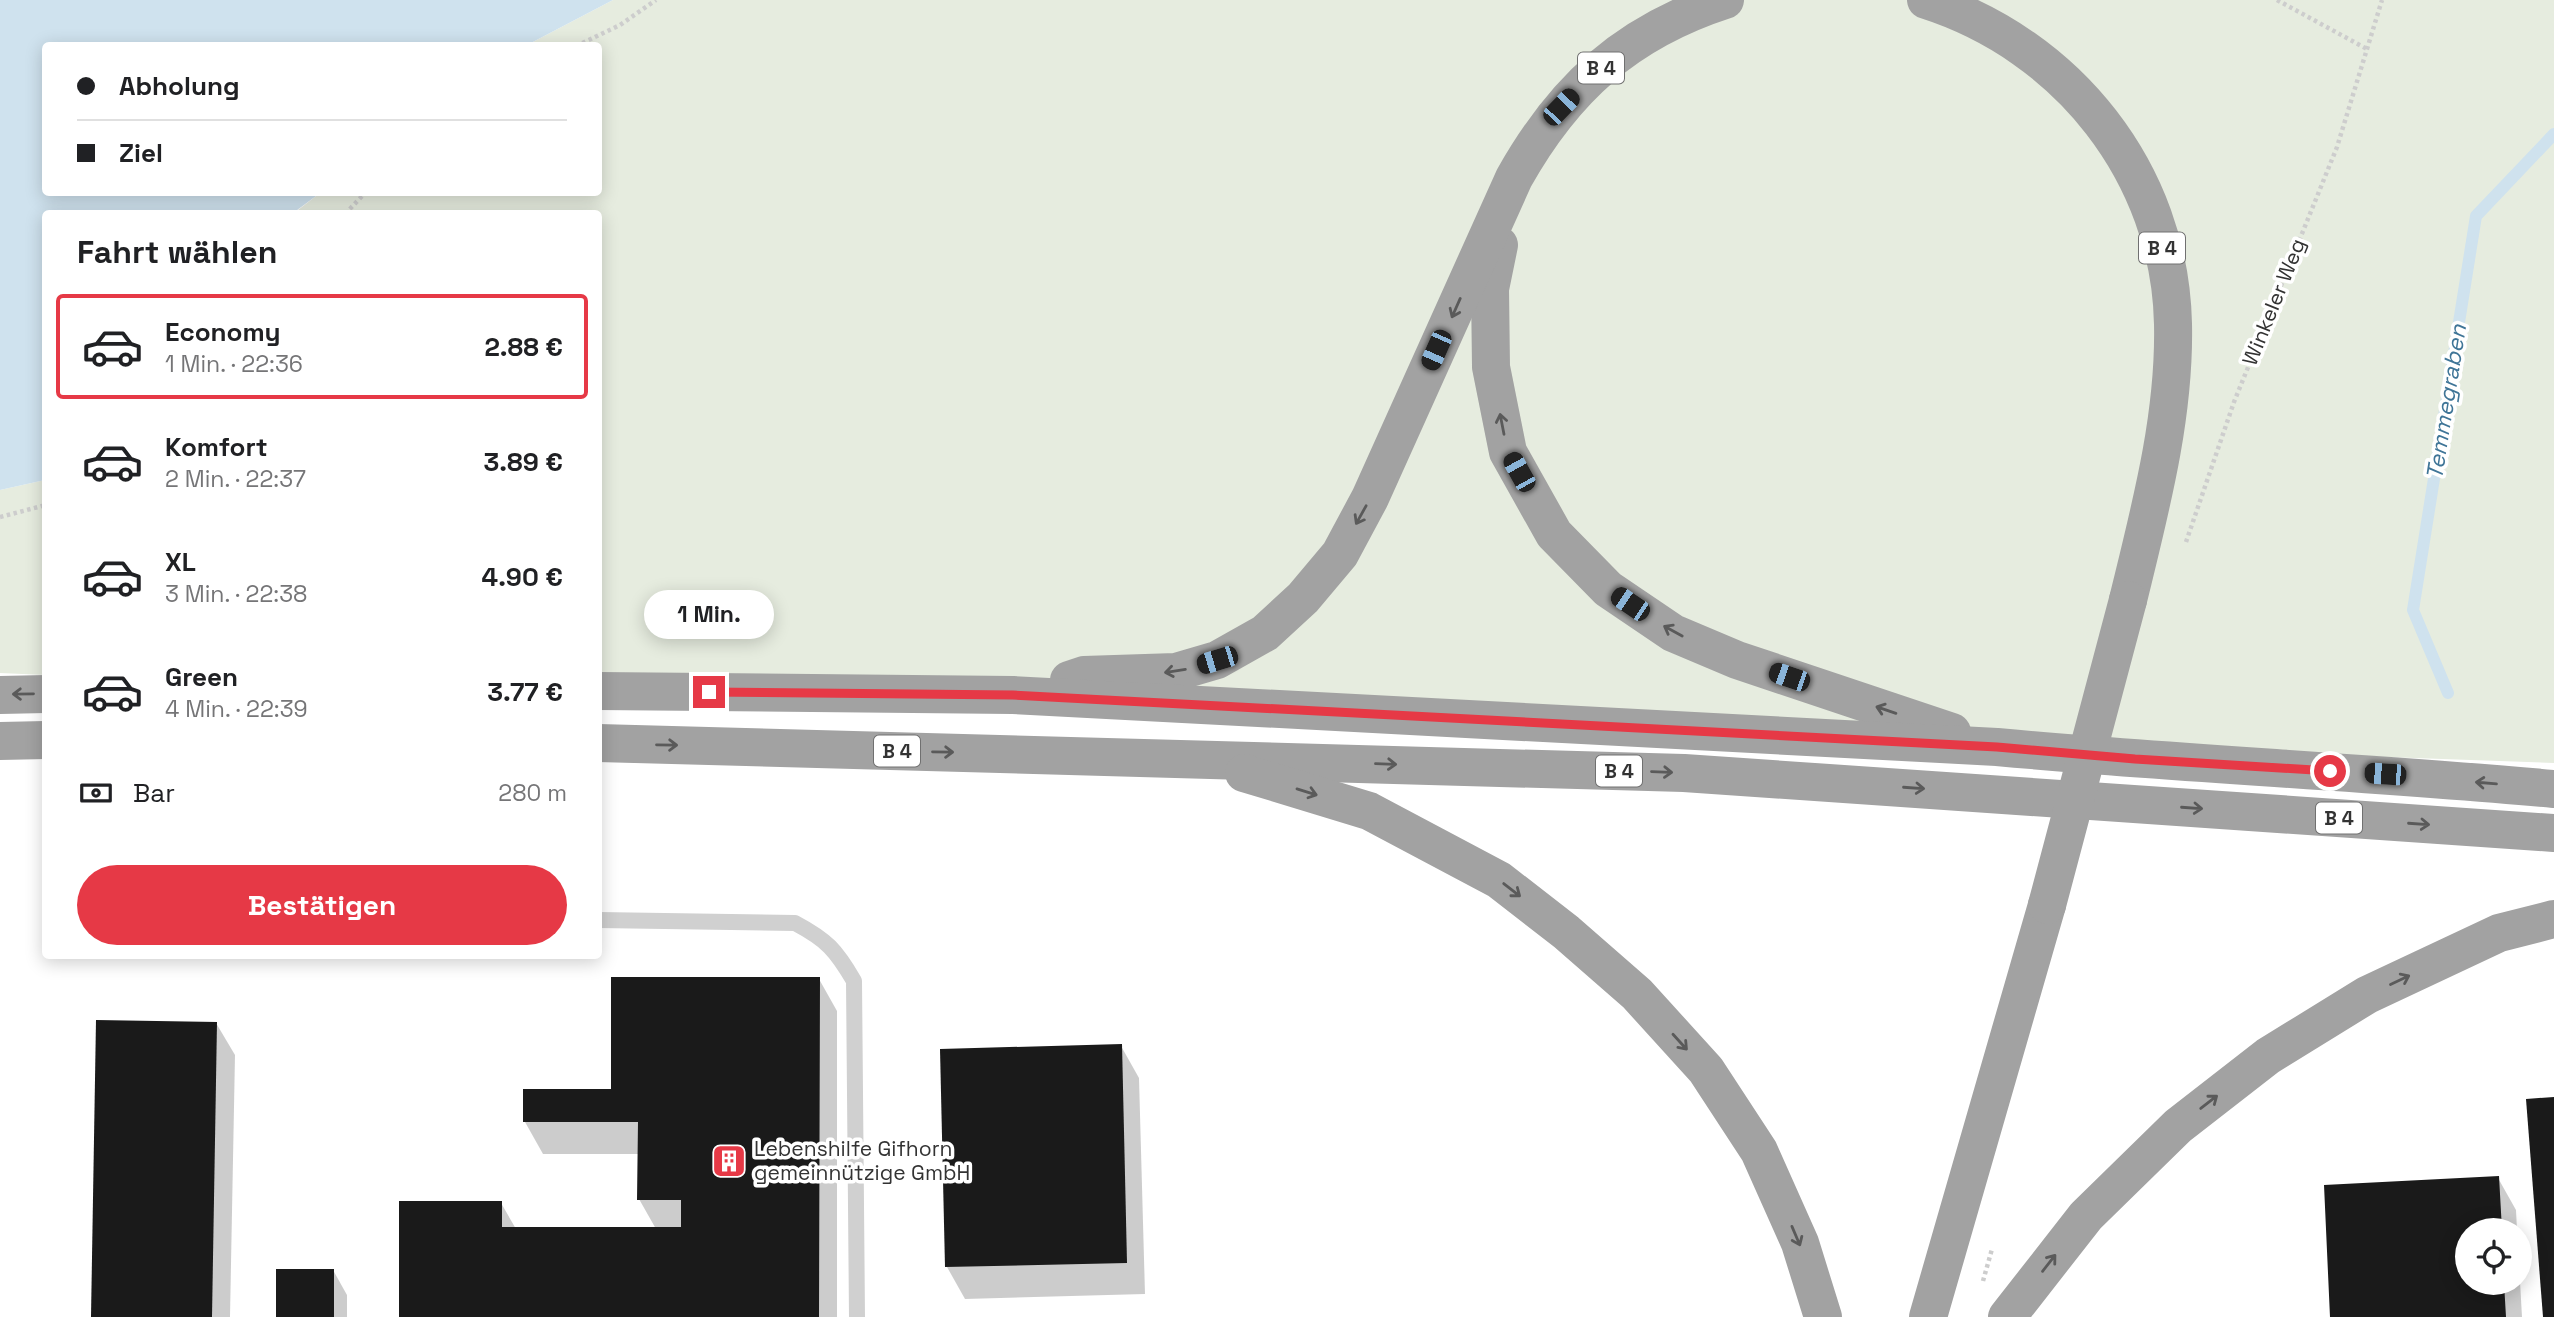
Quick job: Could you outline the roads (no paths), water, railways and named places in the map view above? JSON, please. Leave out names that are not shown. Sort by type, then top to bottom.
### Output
[{"type":"highway","name":"B 4","points":[[1514,178],[1535,141],[1561,107],[1591,76],[1625,49],[1661,26],[1725,0]]},
{"type":"highway","name":"B 4","points":[[1926,0],[1952,8],[1990,26],[2029,50],[2064,80],[2095,113],[2122,150],[2142,190],[2158,233],[2169,277],[2173,323],[2166,423],[2156,482],[2128,600],[2047,905],[1928,1317]]},
{"type":"highway","points":[[1013,695],[1084,675],[1175,672],[1217,660],[1265,633],[1303,598],[1340,554],[1370,498],[1514,178]]},
{"type":"highway","points":[[1514,178],[1490,289],[1490,367],[1508,452],[1554,534],[1608,589],[1674,633],[1737,660],[1997,747]]},
{"type":"highway","name":"B 4","points":[[602,691],[1013,695],[1997,747],[2135,759],[2413,776],[2554,789]]},
{"type":"highway","points":[[0,695],[42,694]]},
{"type":"highway","points":[[0,740],[42,740]]},
{"type":"highway","name":"B 4","points":[[602,743],[1684,772],[2554,833]]},
{"type":"highway","points":[[1195,758],[1369,811],[1499,880],[1566,932],[1637,994],[1706,1070],[1759,1151],[1800,1243],[1823,1317]]},
{"type":"highway","points":[[2007,1317],[2095,1207],[2178,1126],[2268,1056],[2367,995],[2499,933],[2554,919]]},
{"type":"lane","points":[[602,920],[795,923],[820,936],[839,956],[853,981],[857,1317]]},
{"type":"water","points":[[0,0],[613,0],[533,42],[42,42],[42,196],[316,196],[297,210],[42,210],[42,481],[0,490]]},
{"type":"waterway","name":"Temmegraben","points":[[2448,693],[2413,610],[2476,216],[2554,134]]},
{"type":"place","name":"Lebenshilfe Gifhorn gemeinnützige GmbH","points":[[729,1161]]}]
